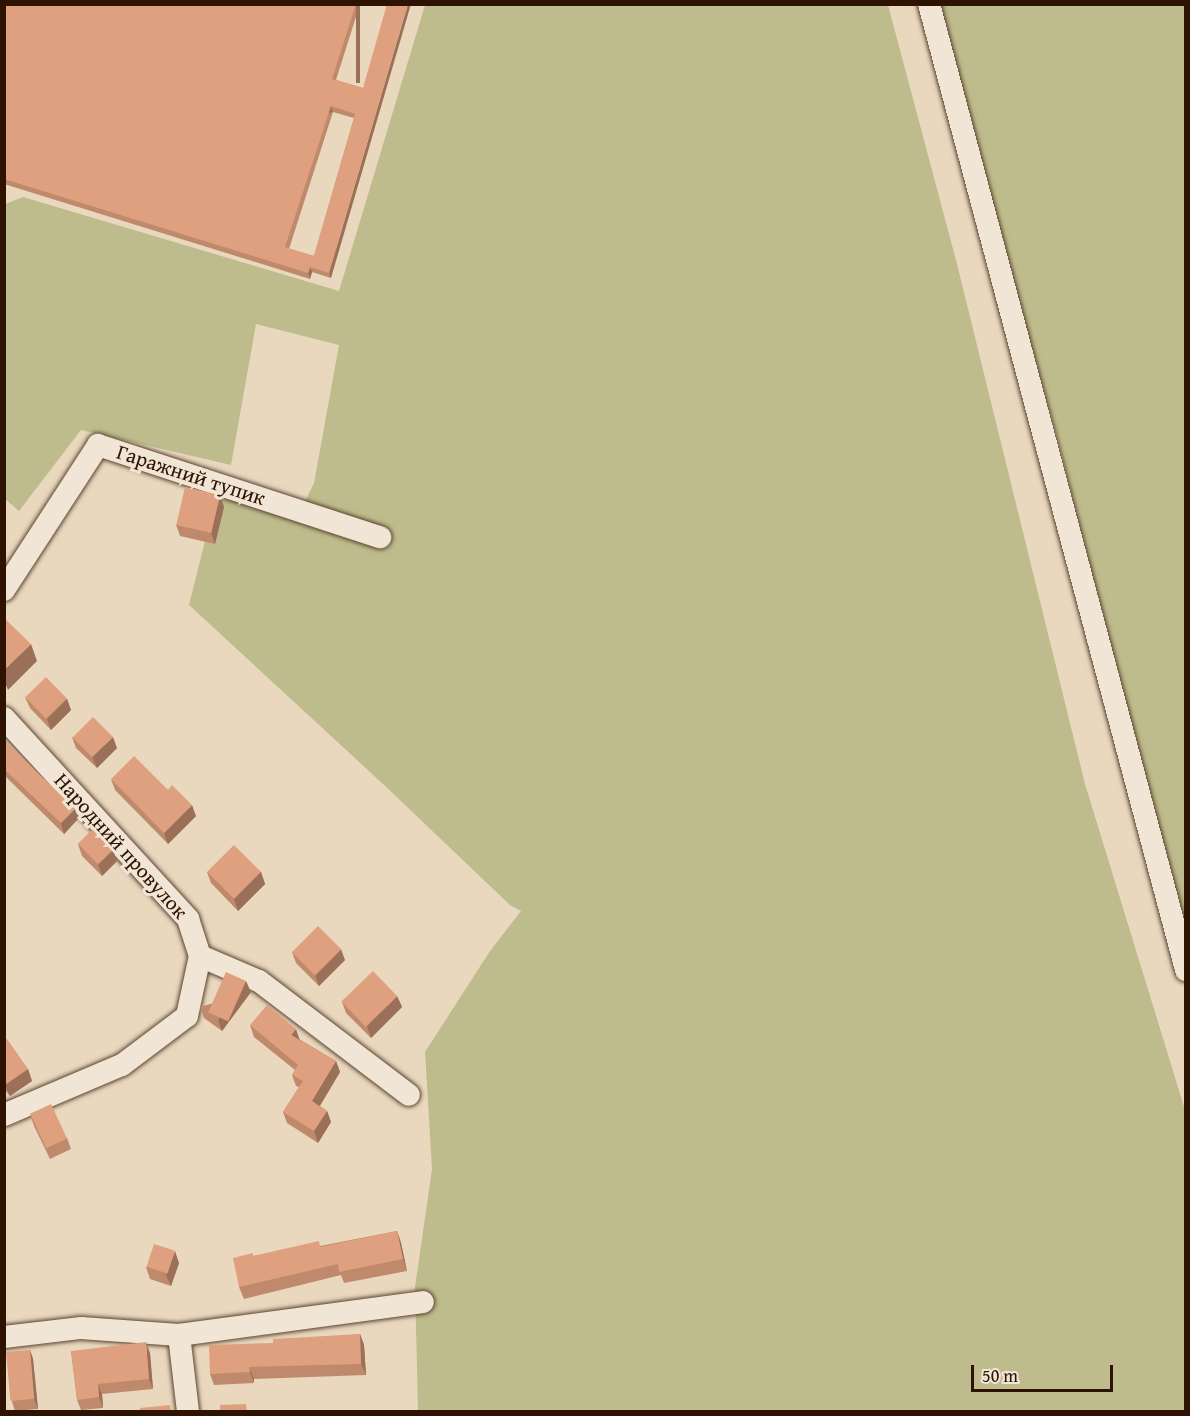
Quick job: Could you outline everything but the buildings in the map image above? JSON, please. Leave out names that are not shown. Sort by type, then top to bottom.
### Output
[{"type":"street","points":[[929,4],[1185,970]]},
{"type":"street","name":"Гаражний тупик","points":[[4,590],[98,444],[380,537]]},
{"type":"street","name":"Народний провулок","points":[[4,718],[189,919],[200,956]]},
{"type":"street","points":[[4,1115],[122,1065],[187,1016],[200,956],[259,981],[409,1095]]},
{"type":"street","points":[[4,1337],[81,1328],[179,1335],[423,1302]]},
{"type":"street","points":[[179,1335],[189,1412]]},
{"type":"shaded area","points":[[425,5],[888,5],[957,264],[1085,784],[1185,1110],[1185,1411],[418,1411],[415,1287],[432,1169],[425,1052],[490,951],[521,911],[510,905],[189,605],[218,489],[299,514],[314,483],[339,345],[256,324],[231,465],[81,430],[19,511],[5,499],[5,204],[23,197],[339,291]]},
{"type":"shaded area","points":[[937,5],[1185,5],[1185,944],[1058,440],[976,156]]}]
